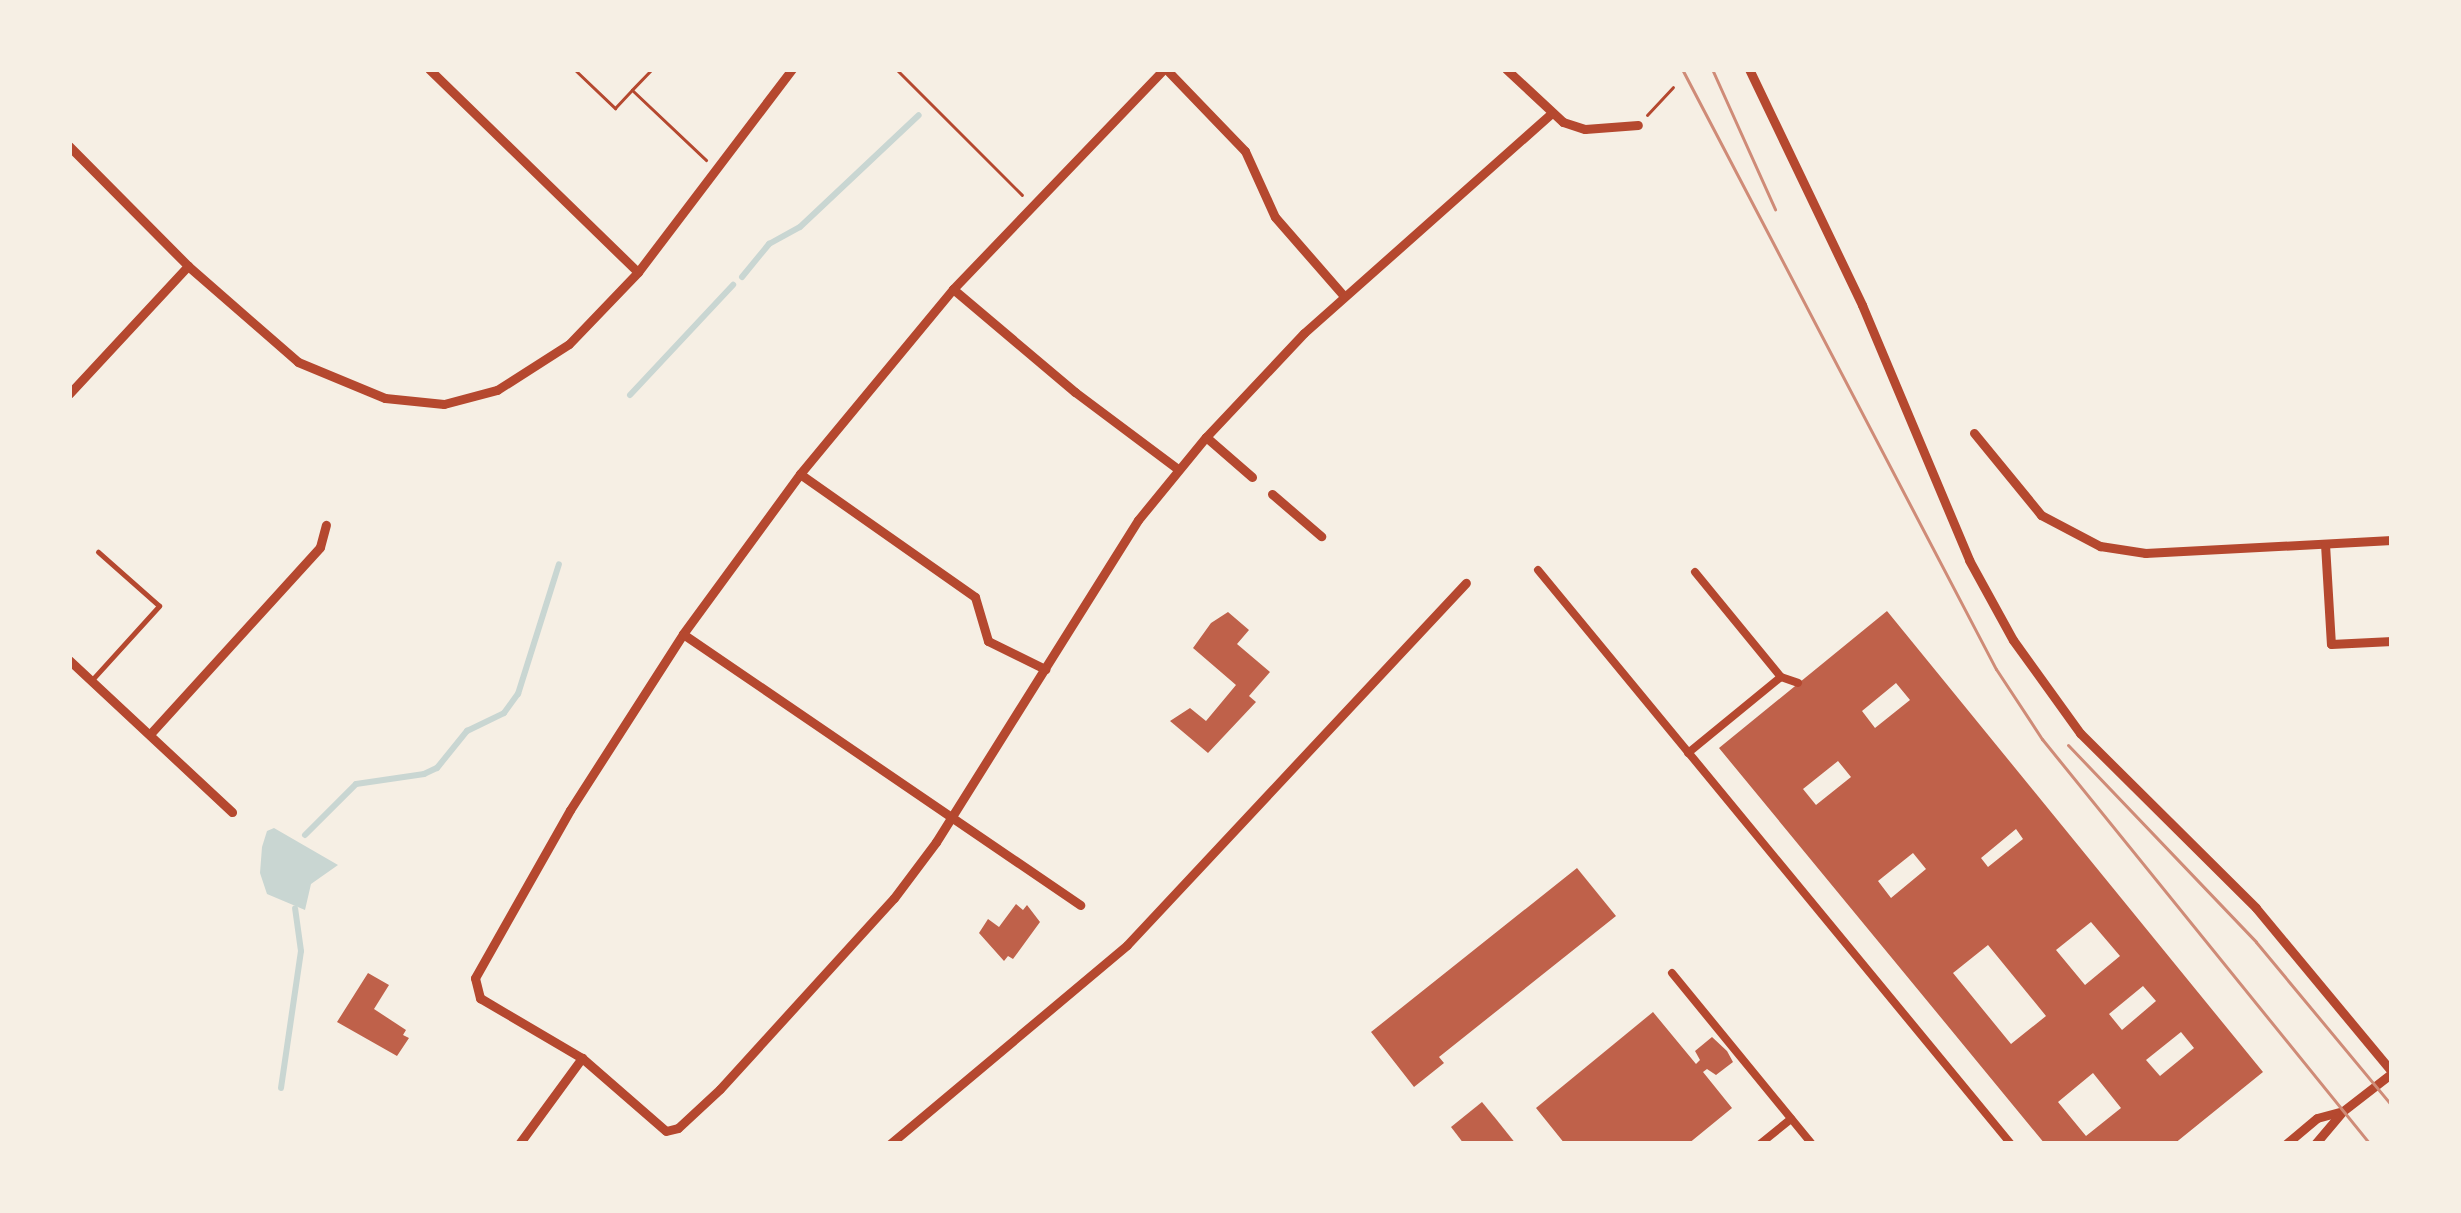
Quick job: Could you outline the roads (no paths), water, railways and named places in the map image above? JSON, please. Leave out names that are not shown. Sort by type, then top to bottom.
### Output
[{"type":"street","points":[[430,69],[638,272]]},
{"type":"street","points":[[69,146],[188,266],[298,362],[385,398],[444,404],[497,390],[569,344],[638,272],[792,69]]},
{"type":"street","points":[[1344,296],[1275,217],[1245,151],[1165,69],[953,289],[800,473],[683,634],[570,810],[472,985],[480,998],[582,1058],[658,1126],[678,1128],[868,928],[951,818],[1131,531],[1206,436],[1344,296],[1551,114]]},
{"type":"street","points":[[1506,69],[1551,114],[1585,129],[1638,125]]},
{"type":"street","points":[[1749,69],[1862,305],[1969,560],[2013,640],[2080,734],[2256,908],[2392,1073],[2343,1112],[2315,1144]]},
{"type":"street","points":[[69,394],[188,266]]},
{"type":"street","points":[[953,289],[1075,392],[1178,469]]},
{"type":"street","points":[[1974,433],[2055,526],[2101,546],[2145,553],[2392,540]]},
{"type":"street","points":[[1206,436],[1252,477]]},
{"type":"street","points":[[800,473],[975,597],[988,640],[1045,669]]},
{"type":"street","points":[[2006,499],[2018,488]]},
{"type":"street","points":[[1272,494],[1321,536]]},
{"type":"street","points":[[151,733],[320,547],[326,525]]},
{"type":"street","points":[[2325,544],[2331,644],[2392,641]]},
{"type":"street","points":[[1538,570],[2011,1144]]},
{"type":"street","points":[[1695,572],[1781,677],[1798,683]]},
{"type":"street","points":[[890,1144],[1126,945],[1466,583]]},
{"type":"street","points":[[683,634],[1079,904]]},
{"type":"street","points":[[69,660],[232,812]]},
{"type":"street","points":[[1688,753],[1781,677]]},
{"type":"street","points":[[1672,973],[1812,1144]]},
{"type":"street","points":[[519,1144],[582,1058]]},
{"type":"street","points":[[2286,1144],[2317,1118],[2343,1112]]},
{"type":"street","points":[[1760,1144],[1791,1119]]},
{"type":"lane","points":[[92,680],[159,606],[98,552]]},
{"type":"waterway","points":[[742,277],[769,244],[800,227],[919,115]]},
{"type":"waterway","points":[[630,395],[733,285]]},
{"type":"waterway","points":[[305,835],[356,784],[437,768],[467,731],[504,713],[518,694],[559,564]]},
{"type":"waterway","points":[[281,1088],[301,951],[295,908]]},
{"type":"tram line","points":[[1682,69],[1996,669],[2042,739],[2370,1144]]},
{"type":"tram line","points":[[1712,69],[1775,209]]},
{"type":"tram line","points":[[2068,745],[2256,942],[2392,1106]]}]
